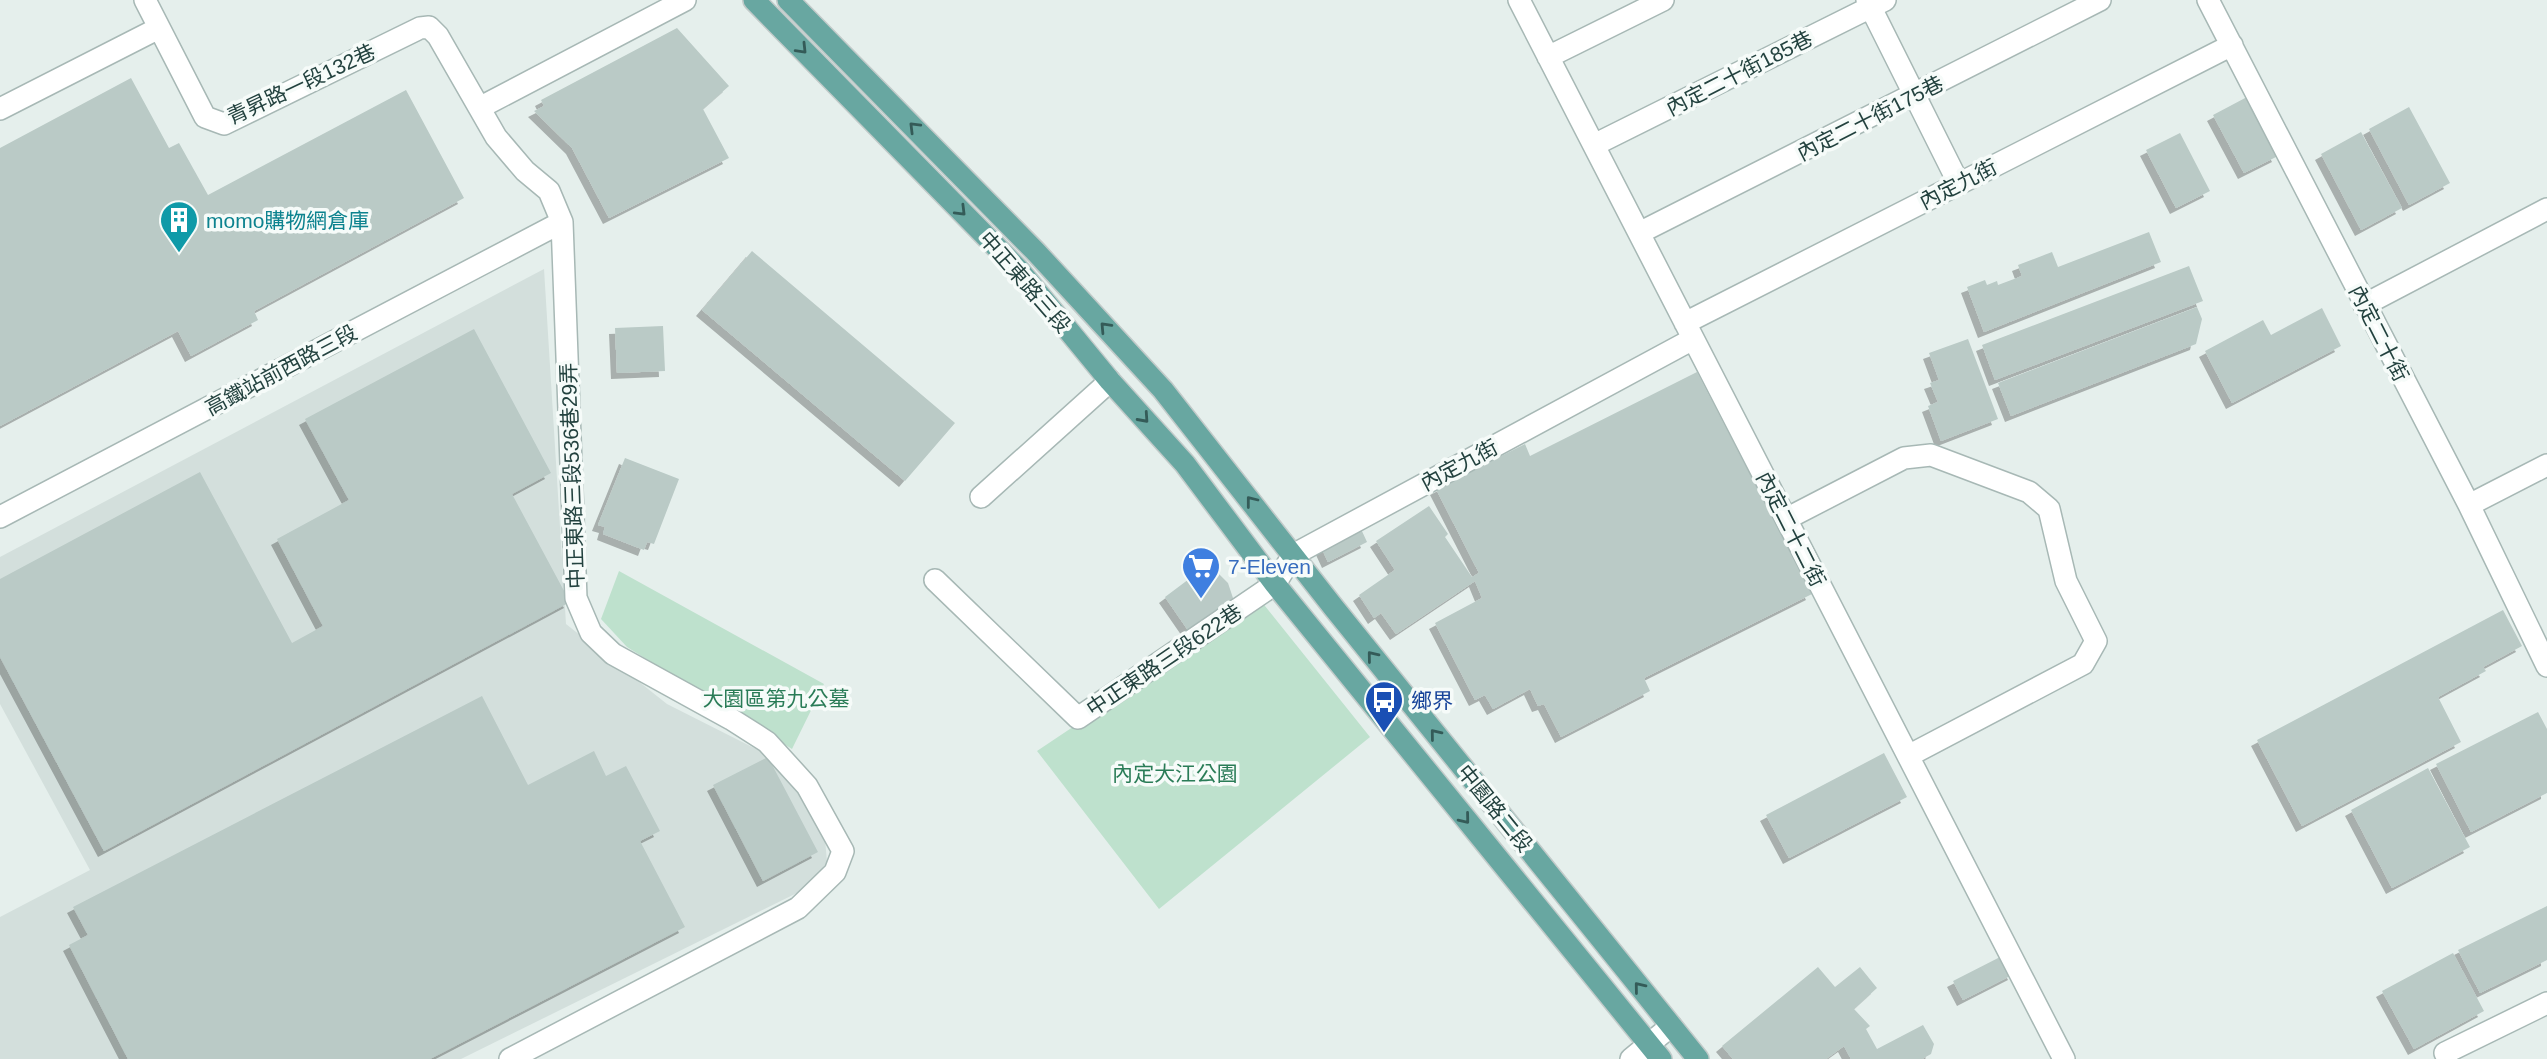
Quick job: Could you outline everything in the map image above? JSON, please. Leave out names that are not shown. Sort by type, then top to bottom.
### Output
[{"type":"main road","name":"中正東路三段","points":[[754,0],[1018,269],[1110,382],[1185,464],[1275,584]]},
{"type":"main road","name":"中園路二段","points":[[788,0],[1035,250],[1163,390],[1698,1059]]},
{"type":"main road","name":"中園路二段","points":[[1275,584],[1654,1052]]},
{"type":"street","name":"青昇路一段132巷","points":[[145,0],[205,117],[224,124],[420,28],[429,27],[481,107]]},
{"type":"street","points":[[481,107],[685,0]]},
{"type":"street","name":"內定二十二街","points":[[1519,0],[2064,1059]]},
{"type":"street","points":[[1548,57],[1663,0]]},
{"type":"street","name":"內定二十街175巷","points":[[1639,233],[2100,0]]},
{"type":"street","name":"內定二十街","points":[[2208,0],[2469,505],[2547,666]]},
{"type":"street","points":[[1874,2],[1915,95],[1959,184]]},
{"type":"street","name":"內定二十街185巷","points":[[1594,145],[1874,2]]},
{"type":"street","points":[[0,109],[159,28]]},
{"type":"street","name":"內定九街","points":[[1275,584],[1293,555],[1689,331],[1959,184],[2232,45]]},
{"type":"street","name":"中正東路三段536巷29弄","points":[[481,107],[496,137],[525,171],[549,191],[562,222],[576,598],[591,633],[614,654],[767,742],[807,786],[843,851],[835,872],[798,908],[510,1059]]},
{"type":"street","points":[[2364,305],[2547,209]]},
{"type":"street","name":"高鐵站前西路三段","points":[[0,517],[562,222]]},
{"type":"street","points":[[981,497],[1110,382]]},
{"type":"street","points":[[1786,519],[1905,458],[1919,455],[1931,455],[2029,492],[2049,509],[2066,581],[2096,641],[2083,664],[1908,755]]},
{"type":"street","points":[[2469,505],[2547,465]]},
{"type":"street","name":"中正東路三段622巷","points":[[935,580],[1078,718],[1275,584]]},
{"type":"street","points":[[2445,1053],[2547,1003]]},
{"type":"street","points":[[1631,1059],[1654,1052],[1671,1026]]},
{"type":"shaded area","points":[[544,269],[566,624],[667,704],[760,751],[785,771],[825,839],[827,862],[809,887],[461,1059],[0,1059],[0,917],[90,870],[0,704],[0,557]]},
{"type":"green space","name":"大園區第九公墓","points":[[619,571],[824,684],[792,749],[627,647],[601,619]]},
{"type":"green space","name":"內定大江公園","points":[[1261,601],[1370,737],[1159,909],[1037,751]]},
{"type":"building","points":[[677,28],[729,86],[703,109],[729,158],[609,218],[572,148],[534,111],[544,106],[541,100]]},
{"type":"building","name":"momo購物網倉庫","points":[[131,78],[169,148],[179,143],[208,195],[406,90],[464,198],[254,311],[258,320],[191,356],[178,331],[0,426],[0,148]]},
{"type":"building","points":[[2247,97],[2278,156],[2244,173],[2213,115]]},
{"type":"building","points":[[2409,107],[2450,183],[2409,205],[2369,129]]},
{"type":"building","points":[[2361,132],[2402,208],[2361,230],[2321,154]]},
{"type":"building","points":[[2180,133],[2210,191],[2176,208],[2146,150]]},
{"type":"building","points":[[2149,232],[2161,262],[1984,332],[1967,287],[1985,280],[1987,285],[1997,281],[1998,285],[2022,276],[2018,265],[2052,252],[2058,267]]},
{"type":"building","points":[[752,251],[955,423],[905,481],[702,310]]},
{"type":"building","points":[[2189,266],[2203,301],[1995,380],[1982,345]]},
{"type":"building","points":[[2197,307],[2202,319],[2196,344],[2011,416],[1998,383]]},
{"type":"building","points":[[2322,308],[2341,346],[2232,403],[2205,351],[2263,320],[2271,335]]},
{"type":"building","points":[[663,326],[665,371],[617,373],[615,328]]},
{"type":"building","points":[[474,329],[551,473],[512,494],[570,602],[104,851],[0,657],[0,579],[200,472],[292,643],[323,626],[277,539],[349,500],[305,419]]},
{"type":"building","points":[[1968,339],[1998,419],[1941,441],[1928,406],[1938,402],[1930,383],[1939,380],[1929,353]]},
{"type":"building","points":[[1697,372],[1812,594],[1644,678],[1650,691],[1561,737],[1544,704],[1538,706],[1530,689],[1493,709],[1485,695],[1475,700],[1435,623],[1482,598],[1475,581],[1396,634],[1381,613],[1374,618],[1359,595],[1395,570],[1376,541],[1429,506],[1448,534],[1445,537],[1472,577],[1479,573],[1436,489],[1525,444],[1530,456]]},
{"type":"building","points":[[625,458],[679,479],[654,544],[647,542],[644,550],[603,534],[605,527],[598,525]]},
{"type":"building","points":[[1361,529],[1367,542],[1328,562],[1322,549]]},
{"type":"building","name":"7-Eleven","points":[[1201,570],[1216,571],[1228,583],[1235,604],[1192,636],[1165,597]]},
{"type":"building","points":[[2503,610],[2522,646],[2483,667],[2486,671],[2438,697],[2461,742],[2302,826],[2257,740]]},
{"type":"building","points":[[482,696],[528,785],[594,751],[606,776],[626,766],[660,831],[640,841],[685,927],[430,1059],[128,1059],[69,945],[88,935],[73,907]]},
{"type":"building","points":[[2538,712],[2547,729],[2547,793],[2471,832],[2436,764]]},
{"type":"building","points":[[1884,753],[1907,797],[1789,858],[1766,815]]},
{"type":"building","points":[[768,757],[818,852],[763,881],[713,785]]},
{"type":"building","points":[[2428,768],[2470,847],[2392,888],[2351,810]]},
{"type":"building","points":[[2547,906],[2547,960],[2480,993],[2458,950]]},
{"type":"building","points":[[2453,953],[2484,1011],[2414,1049],[2382,991]]},
{"type":"building","points":[[2004,955],[2014,974],[1963,1000],[1953,981]]},
{"type":"building","points":[[1818,967],[1835,987],[1860,967],[1877,988],[1854,1009],[1870,1026],[1866,1029],[1877,1049],[1923,1025],[1934,1044],[1931,1054],[1922,1059],[1851,1059],[1844,1046],[1826,1059],[1733,1059],[1722,1046]]},
{"type":"place","name":"momo購物網倉庫","points":[[179,254]]},
{"type":"place","name":"7-Eleven","points":[[1201,600]]},
{"type":"place","name":"鄉界","points":[[1384,734]]}]
